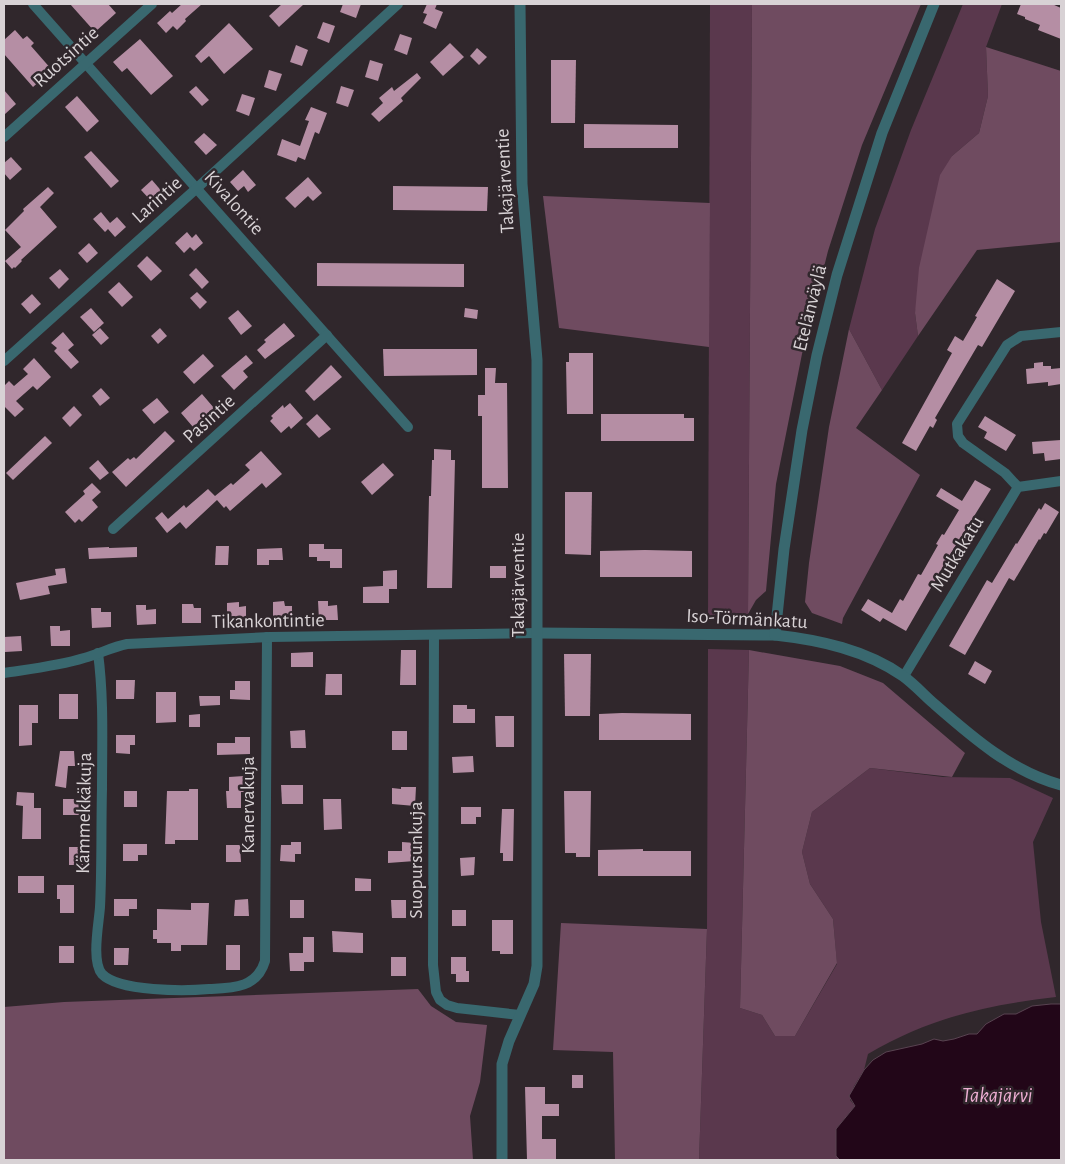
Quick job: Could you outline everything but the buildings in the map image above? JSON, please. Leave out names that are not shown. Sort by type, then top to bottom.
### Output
[{"type":"street","name":"Kivalontie","points":[[32,4],[408,427]]},
{"type":"street","name":"Ruotsintie","points":[[4,137],[152,4]]},
{"type":"street","name":"Larintie","points":[[4,361],[398,4]]},
{"type":"street","name":"Takajärventie","points":[[502,1160],[501,1073],[505,1053],[534,984],[537,966],[537,360],[522,184],[520,4]]},
{"type":"street","name":"Etelänväylä","points":[[775,635],[784,548],[802,430],[817,355],[837,275],[882,133],[934,4]]},
{"type":"street","points":[[1061,332],[1021,336],[1007,345],[958,424],[958,436],[963,443],[1005,473],[1018,487],[1061,481]]},
{"type":"street","name":"Pasintie","points":[[113,529],[327,335]]},
{"type":"street","name":"Mutkakatu","points":[[904,676],[1018,487]]},
{"type":"street","name":"Iso-Törmänkatu","points":[[537,633],[775,635],[803,638],[842,647],[858,652],[904,676],[981,743],[1006,762],[1026,772],[1061,785]]},
{"type":"street","name":"Tikankontintie","points":[[4,673],[56,665],[128,644],[267,637],[537,633]]},
{"type":"street","name":"Suopursunkuja","points":[[434,636],[433,965],[436,992],[440,1000],[452,1006],[520,1015]]},
{"type":"street","name":"Kanervakuja","points":[[102,973],[113,981],[129,985],[171,990],[233,987],[253,980],[261,972],[265,955],[267,637]]},
{"type":"street","name":"Kämmekkäkuja","points":[[98,653],[102,681],[102,772],[100,906],[96,944],[98,966],[102,973]]},
{"type":"shaded area","points":[[710,4],[752,4],[748,614],[708,618]]},
{"type":"shaded area","points":[[752,4],[921,4],[862,145],[828,251],[802,354],[776,484],[766,591],[756,600],[748,614]]},
{"type":"shaded area","points":[[963,4],[1002,4],[986,47],[988,96],[979,133],[952,156],[915,313],[918,336],[882,390],[849,329],[875,229],[911,130]]},
{"type":"shaded area","points":[[986,47],[1061,71],[1061,242],[977,250],[918,336],[915,313],[919,268],[940,175],[952,156],[979,133],[988,96]]},
{"type":"shaded area","points":[[543,196],[710,203],[709,347],[559,328]]},
{"type":"shaded area","points":[[849,329],[882,390],[856,428],[920,475],[843,618],[842,624],[812,613],[805,602],[829,427]]},
{"type":"shaded area","points":[[708,649],[749,650],[740,1008],[762,1015],[775,1036],[795,1036],[837,964],[833,919],[810,884],[802,852],[812,812],[870,768],[943,777],[1010,778],[1053,798],[1033,842],[1041,922],[1056,997],[1006,1004],[959,1015],[913,1031],[868,1054],[864,1070],[854,1086],[850,1100],[855,1106],[836,1129],[836,1156],[840,1160],[699,1160],[707,929]]},
{"type":"shaded area","points":[[749,650],[840,666],[883,683],[965,753],[952,777],[870,768],[812,812],[802,852],[810,884],[833,919],[837,963],[795,1036],[775,1036],[762,1015],[740,1008]]},
{"type":"shaded area","points":[[561,923],[707,929],[699,1160],[615,1160],[613,1052],[553,1050]]},
{"type":"shaded area","points":[[418,989],[431,1006],[456,1022],[487,1025],[480,1082],[470,1116],[473,1160],[4,1160],[4,1007],[64,1002]]},
{"type":"water","name":"Takajärvi","points":[[1061,1004],[1061,1160],[840,1160],[836,1156],[836,1129],[855,1106],[849,1096],[864,1070],[873,1060],[886,1052],[922,1044],[934,1039],[943,1041],[969,1034],[977,1034],[986,1024],[1004,1014],[1016,1014],[1032,1006]]}]
